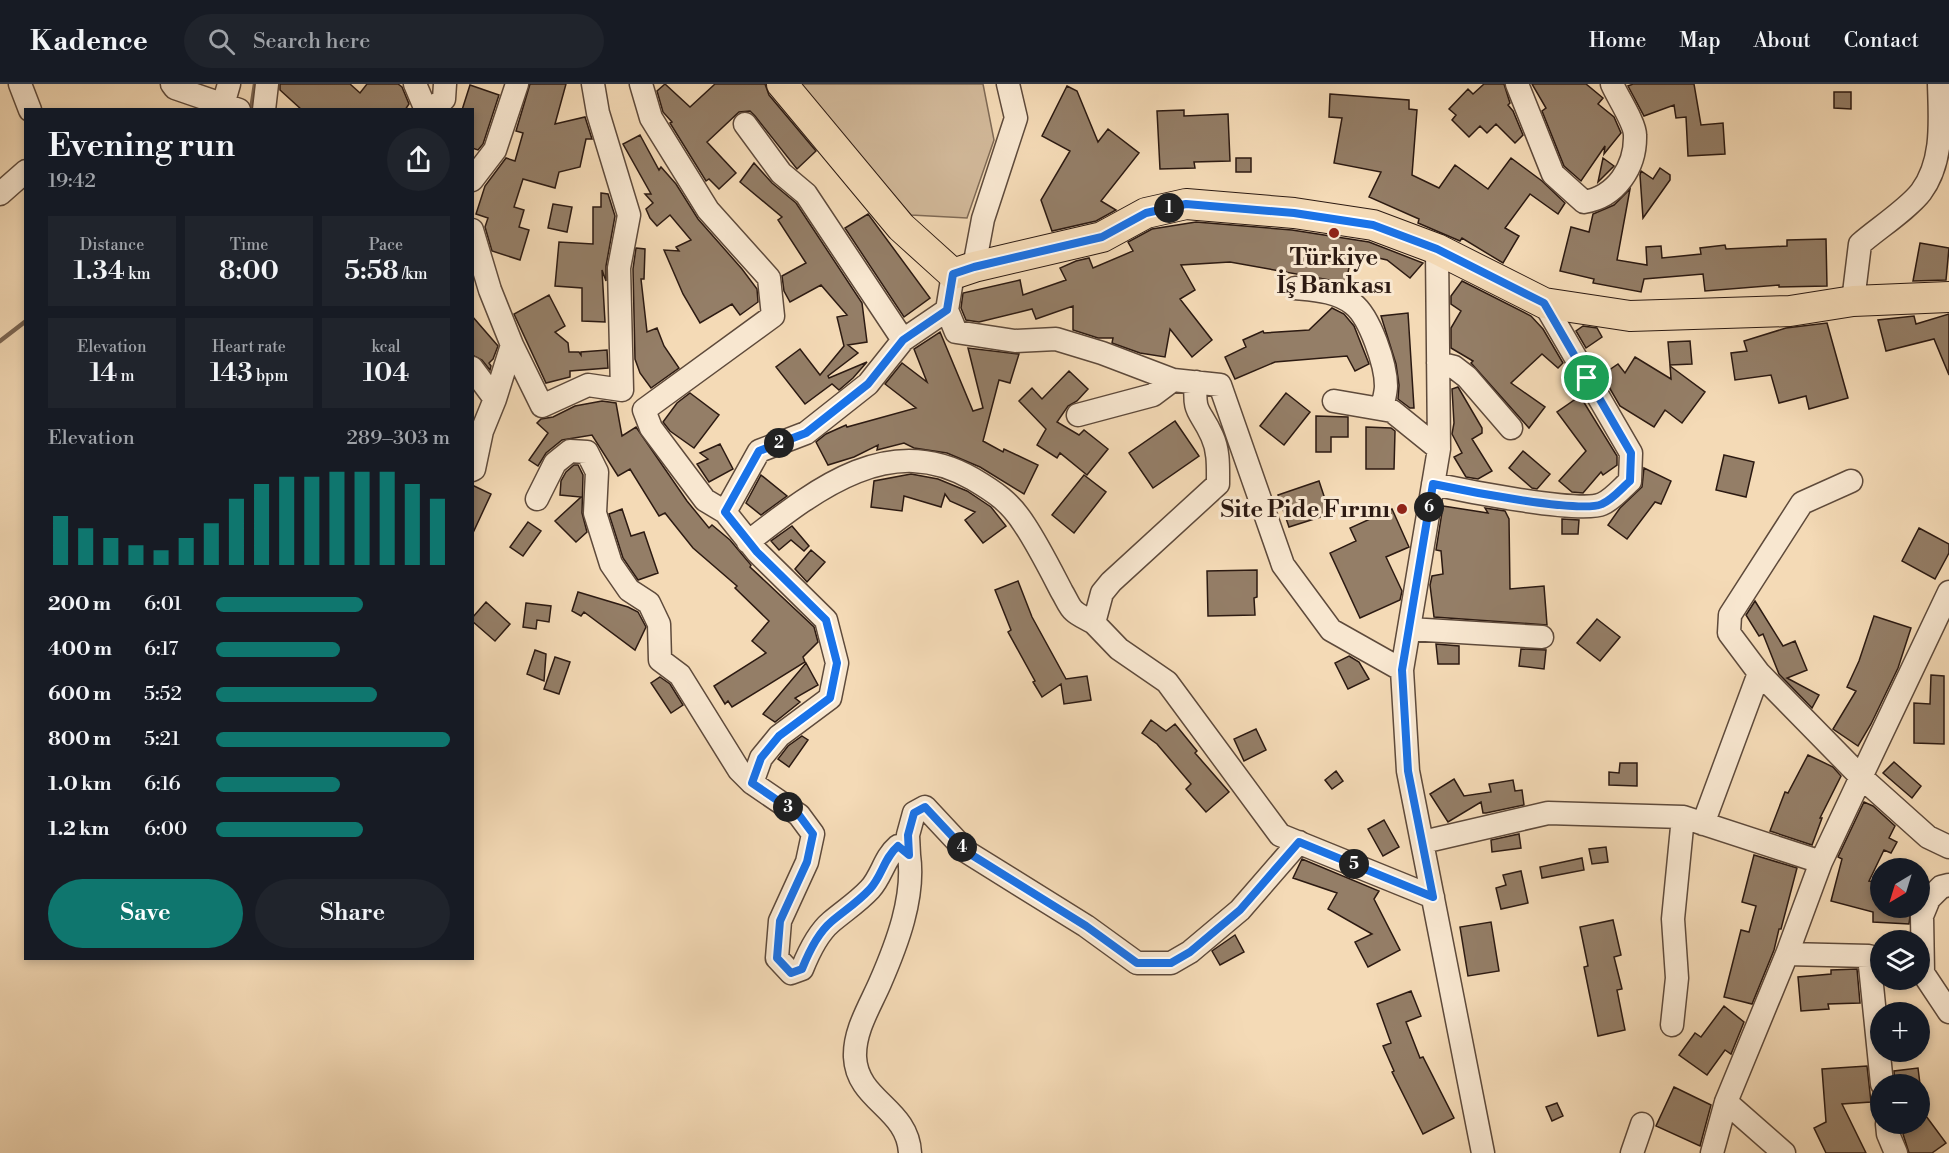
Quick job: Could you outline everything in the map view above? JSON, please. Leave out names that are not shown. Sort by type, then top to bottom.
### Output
[{"type":"main road","points":[[782,84],[901,227],[964,271],[1102,237],[1146,213],[1186,204],[1294,213],[1373,225],[1437,249],[1544,303],[1630,316],[1790,311],[1853,301],[1949,297]]},
{"type":"street","points":[[20,84],[29,108]]},
{"type":"street","points":[[172,84],[174,88],[231,100]]},
{"type":"street","points":[[264,108],[267,84]]},
{"type":"street","points":[[415,84],[427,108]]},
{"type":"street","points":[[431,108],[444,99],[445,84]]},
{"type":"street","points":[[474,177],[495,150],[517,84]]},
{"type":"street","points":[[593,84],[598,113],[629,215],[619,268],[622,390]]},
{"type":"street","points":[[641,84],[651,118],[708,210],[769,278],[773,316],[644,410]]},
{"type":"street","points":[[725,512],[759,451],[806,433],[868,384],[903,340],[947,310],[983,219],[1016,118],[1008,84]]},
{"type":"street","points":[[1517,84],[1553,174],[1584,202],[1600,200],[1612,191],[1624,177],[1631,160],[1636,133],[1612,84]]},
{"type":"street","points":[[1853,301],[1860,244],[1920,193],[1935,166],[1941,123],[1939,84]]},
{"type":"street","points":[[744,124],[781,173],[806,194],[903,340]]},
{"type":"street","points":[[0,194],[24,173]]},
{"type":"street","points":[[474,237],[490,290],[512,345],[542,406],[588,385],[622,390],[644,410],[651,428],[705,500],[725,512],[748,542],[826,620],[837,663],[830,698],[779,736],[761,758],[752,783]]},
{"type":"street","points":[[1437,249],[1439,449],[1402,670],[1408,771],[1483,1153]]},
{"type":"street","points":[[1295,288],[1328,291],[1354,304],[1369,327],[1381,356],[1386,385],[1382,409]]},
{"type":"street","points":[[1433,484],[1479,493],[1582,507],[1602,504],[1630,481],[1631,453],[1544,303]]},
{"type":"street","points":[[947,310],[956,332],[1015,340],[1056,339],[1102,352],[1173,380],[1220,386],[1282,565],[1331,630],[1402,670]]},
{"type":"street","points":[[474,469],[477,428],[495,399],[512,345]]},
{"type":"street","points":[[1438,363],[1454,367],[1467,377],[1511,428]]},
{"type":"street","points":[[474,371],[495,399]]},
{"type":"street","points":[[1078,415],[1153,395],[1173,380]]},
{"type":"street","points":[[1094,623],[1102,592],[1218,483],[1219,459],[1213,437],[1194,405],[1196,382]]},
{"type":"street","points":[[1334,401],[1392,411],[1439,449]]},
{"type":"street","points":[[537,499],[555,463],[570,451],[587,452],[597,472],[595,513],[612,564],[629,590],[649,603],[659,624],[660,660],[680,675],[739,770],[752,783],[799,815],[813,834],[807,862],[791,894],[778,931],[777,958],[791,973],[802,969],[807,954],[829,923],[847,911],[872,887],[891,852],[898,846],[909,855]]},
{"type":"street","points":[[748,542],[794,507],[842,478],[876,463],[906,459],[932,462],[958,470],[994,490],[1007,503],[1024,524],[1073,611],[1094,623],[1119,649],[1167,682],[1280,835],[1433,897]]},
{"type":"street","points":[[1851,481],[1802,503],[1730,615],[1729,633],[1759,673],[1861,777],[1928,837],[1949,847]]},
{"type":"street","points":[[1712,1153],[1726,1102],[1787,954],[1821,862],[1949,592]]},
{"type":"street","points":[[1409,629],[1542,638]]},
{"type":"street","points":[[1672,1025],[1677,978],[1673,919],[1693,821],[1759,673]]},
{"type":"street","points":[[910,1153],[909,1138],[900,1121],[877,1100],[863,1082],[855,1057],[862,1022],[893,950],[907,901],[912,876],[908,835],[914,813],[925,807],[967,852],[1086,926],[1137,963],[1171,963],[1190,952],[1240,910],[1299,842]]},
{"type":"street","points":[[1423,842],[1548,813],[1693,821],[1821,862]]},
{"type":"street","points":[[1949,885],[1941,887],[1929,899],[1922,916],[1923,973],[1949,1012]]},
{"type":"street","points":[[1787,954],[1869,956],[1881,1074]]},
{"type":"street","points":[[1726,1102],[1784,1153]]},
{"type":"street","points":[[1632,1153],[1642,1124]]},
{"type":"street","points":[[1888,1134],[1896,1153]]},
{"type":"shaded area","points":[[798,84],[983,84],[994,140],[967,218],[911,215]]},
{"type":"building","points":[[280,84],[350,84],[360,93],[367,84],[398,84],[402,87],[409,104],[406,108],[300,108],[280,90]]},
{"type":"building","points":[[530,84],[566,84],[555,124],[585,117],[592,139],[586,139],[580,167],[559,172],[555,188],[523,179],[514,207],[524,210],[519,227],[529,230],[520,260],[492,251],[485,227],[488,218],[476,214],[485,186],[506,158],[515,161],[523,133],[516,131]]},
{"type":"building","points":[[665,84],[690,107],[715,84],[765,84],[769,95],[816,151],[797,169],[750,111],[739,112],[707,142],[736,173],[719,189],[709,179],[706,181],[670,123],[672,122],[663,112],[657,91]]},
{"type":"building","points":[[1484,84],[1504,84],[1510,103],[1508,105],[1523,135],[1515,143],[1496,124],[1487,133],[1480,126],[1469,137],[1452,120],[1456,115],[1449,109],[1468,89],[1473,94]]},
{"type":"building","points":[[1532,84],[1586,84],[1603,98],[1598,104],[1614,117],[1621,133],[1604,154],[1605,146],[1581,181],[1564,166],[1542,111],[1546,108]]},
{"type":"building","points":[[1633,84],[1694,84],[1701,125],[1723,123],[1725,154],[1688,156],[1686,117],[1676,118],[1674,105],[1644,116],[1628,86]]},
{"type":"building","points":[[470,85],[499,95],[483,144],[478,150],[474,149],[474,108],[463,108]]},
{"type":"building","points":[[1067,86],[1077,91],[1098,142],[1108,129],[1139,153],[1101,201],[1116,210],[1096,221],[1052,231],[1041,200],[1070,151],[1042,136]]},
{"type":"building","points":[[1834,92],[1851,92],[1851,109],[1834,108]]},
{"type":"building","points":[[1330,94],[1409,100],[1409,109],[1417,110],[1412,175],[1439,188],[1455,165],[1488,189],[1511,158],[1542,181],[1565,203],[1558,214],[1530,194],[1505,228],[1519,236],[1503,263],[1462,238],[1460,241],[1418,223],[1419,219],[1369,197],[1381,172],[1334,163],[1342,118],[1329,117]]},
{"type":"building","points":[[1184,110],[1184,116],[1228,114],[1230,161],[1194,162],[1195,168],[1160,169],[1157,111]]},
{"type":"building","points":[[640,135],[659,170],[661,167],[676,184],[698,219],[757,289],[758,302],[740,315],[732,304],[700,323],[683,294],[664,250],[679,251],[676,247],[691,240],[670,215],[657,226],[650,218],[646,209],[653,203],[645,194],[651,194],[623,144]]},
{"type":"building","points":[[1236,158],[1251,158],[1251,172],[1236,172]]},
{"type":"building","points":[[1603,158],[1614,166],[1598,182]]},
{"type":"building","points":[[754,163],[772,183],[796,203],[862,303],[867,342],[848,345],[858,353],[828,376],[829,378],[867,362],[839,390],[832,384],[805,404],[776,367],[800,349],[820,375],[844,346],[837,317],[847,315],[821,285],[790,302],[784,291],[782,276],[806,263],[778,220],[782,217],[740,182]]},
{"type":"building","points":[[1660,168],[1670,175],[1670,180],[1643,218],[1641,171],[1653,179]]},
{"type":"building","points":[[1630,189],[1617,260],[1647,265],[1646,247],[1661,246],[1662,258],[1701,254],[1700,248],[1725,245],[1726,249],[1787,246],[1787,240],[1826,239],[1827,286],[1779,287],[1779,285],[1705,291],[1703,274],[1644,279],[1641,292],[1593,283],[1594,279],[1560,271],[1571,227],[1589,232],[1593,214],[1614,205]]},
{"type":"building","points":[[601,193],[608,194],[615,216],[606,266],[606,281],[602,270],[605,322],[582,321],[582,288],[555,286],[559,242],[593,244],[593,207],[601,207]]},
{"type":"building","points":[[553,204],[572,207],[567,232],[548,228]]},
{"type":"building","points":[[868,214],[930,298],[904,317],[845,228]]},
{"type":"building","points":[[1196,222],[1292,230],[1369,242],[1423,263],[1410,278],[1387,260],[1352,252],[1346,283],[1230,262],[1181,265],[1195,290],[1180,299],[1212,340],[1192,357],[1170,329],[1165,357],[1140,353],[1112,343],[1113,338],[1098,338],[1073,330],[1073,306],[1036,319],[1032,309],[979,322],[966,320],[961,308],[963,293],[1020,280],[1023,295],[1066,280],[1060,268],[1076,261],[1089,258],[1093,268],[1133,251],[1128,242],[1152,229]]},
{"type":"building","points":[[1920,243],[1949,248],[1946,280],[1913,281]]},
{"type":"building","points":[[636,248],[645,249],[644,279],[641,279],[647,332],[657,328],[664,346],[679,368],[651,388],[640,373],[635,359],[633,269]]},
{"type":"building","points":[[1462,281],[1531,316],[1543,329],[1563,363],[1558,368],[1542,354],[1511,383],[1545,407],[1529,428],[1471,363],[1473,361],[1451,348],[1451,328],[1461,311],[1451,304],[1451,296]]},
{"type":"building","points":[[549,295],[565,326],[555,332],[568,343],[569,352],[579,352],[581,355],[581,352],[607,350],[608,368],[570,371],[570,377],[546,383],[514,314]]},
{"type":"building","points":[[1332,308],[1344,314],[1354,326],[1369,364],[1355,371],[1347,356],[1275,362],[1235,379],[1225,357],[1246,347],[1243,340],[1263,331],[1264,333],[1309,330]]},
{"type":"building","points":[[1408,313],[1414,408],[1410,408],[1398,399],[1396,364],[1381,316]]},
{"type":"building","points":[[1949,314],[1949,375],[1934,339],[1886,351],[1878,320],[1914,316],[1916,324]]},
{"type":"building","points":[[474,318],[498,346],[489,363],[490,370],[482,360],[474,356]]},
{"type":"building","points":[[1827,323],[1848,398],[1809,409],[1806,396],[1779,403],[1771,375],[1735,380],[1731,353],[1747,351],[1744,341],[1786,328]]},
{"type":"building","points":[[1583,326],[1597,328],[1602,337],[1586,348],[1576,331]]},
{"type":"building","points":[[940,332],[973,411],[983,408],[968,348],[1019,354],[1010,383],[999,380],[983,441],[1003,452],[1004,449],[1038,465],[1024,494],[980,467],[947,453],[914,448],[904,443],[877,450],[878,445],[854,457],[828,465],[816,442],[826,434],[846,425],[847,427],[916,408],[885,384],[902,363],[927,382],[914,349]]},
{"type":"building","points":[[1690,341],[1692,364],[1670,365],[1668,342]]},
{"type":"building","points":[[1635,357],[1671,379],[1670,366],[1705,392],[1682,423],[1665,410],[1654,427],[1620,406],[1602,375],[1618,364],[1625,373]]},
{"type":"building","points":[[1069,371],[1088,389],[1077,401],[1068,406],[1057,422],[1079,435],[1084,430],[1108,449],[1087,475],[1060,453],[1057,458],[1037,445],[1046,429],[1019,401],[1032,388],[1042,399]]},
{"type":"building","points":[[1458,387],[1482,428],[1482,433],[1472,439],[1492,471],[1478,479],[1466,477],[1454,457],[1462,453],[1452,434],[1454,423],[1452,389]]},
{"type":"building","points":[[690,393],[719,415],[694,448],[670,431],[663,422],[677,403]]},
{"type":"building","points":[[1286,393],[1310,412],[1284,445],[1260,426]]},
{"type":"building","points":[[1580,396],[1617,456],[1617,465],[1603,475],[1601,472],[1583,493],[1572,492],[1559,481],[1586,451],[1557,412]]},
{"type":"building","points":[[602,401],[616,403],[622,436],[636,427],[687,501],[709,528],[712,525],[730,540],[751,565],[750,567],[814,627],[818,642],[803,657],[805,662],[732,707],[728,701],[725,704],[714,686],[766,653],[752,641],[769,621],[735,588],[737,586],[693,548],[665,513],[659,516],[630,469],[618,476],[592,435],[562,440],[546,453],[538,466],[529,460],[548,433],[537,423],[541,419],[553,417],[575,406]]},
{"type":"building","points":[[1316,416],[1348,417],[1348,437],[1331,437],[1331,452],[1316,452]]},
{"type":"building","points":[[1175,421],[1199,456],[1153,488],[1129,453]]},
{"type":"building","points":[[1366,427],[1391,428],[1395,431],[1394,469],[1366,469]]},
{"type":"building","points":[[720,444],[733,469],[709,482],[697,464],[708,459],[700,453]]},
{"type":"building","points":[[1523,451],[1550,474],[1537,489],[1532,488],[1509,468]]},
{"type":"building","points":[[1724,455],[1754,462],[1746,497],[1716,490]]},
{"type":"building","points":[[574,465],[578,465],[583,475],[582,513],[587,532],[576,542],[555,521],[581,497],[560,495],[561,481]]},
{"type":"building","points":[[1644,468],[1671,481],[1661,504],[1655,502],[1627,539],[1608,525],[1620,508],[1642,487]]},
{"type":"building","points":[[911,474],[938,479],[967,491],[991,507],[1006,526],[983,543],[965,520],[975,512],[950,501],[945,494],[941,507],[904,496],[902,511],[871,507],[874,481]]},
{"type":"building","points":[[761,475],[787,496],[761,515],[746,503]]},
{"type":"building","points":[[1084,475],[1106,492],[1074,533],[1052,515]]},
{"type":"building","points":[[1319,481],[1330,514],[1289,527],[1278,495]]},
{"type":"building","points":[[474,486],[491,494],[474,531]]},
{"type":"building","points":[[1443,506],[1488,513],[1485,508],[1505,511],[1509,519],[1510,589],[1544,586],[1547,625],[1434,617],[1430,585],[1432,576],[1443,574],[1441,551],[1436,550]]},
{"type":"building","points":[[622,509],[631,536],[644,532],[658,573],[638,580],[623,558],[609,514]]},
{"type":"building","points":[[1392,509],[1409,547],[1386,557],[1402,591],[1400,600],[1360,618],[1330,553],[1356,541],[1350,528]]},
{"type":"building","points":[[1562,519],[1579,520],[1578,534],[1562,534]]},
{"type":"building","points":[[528,522],[541,531],[523,556],[510,547]]},
{"type":"building","points":[[792,526],[809,546],[804,551],[791,540],[779,550],[771,541]]},
{"type":"building","points":[[1919,528],[1949,544],[1949,553],[1935,579],[1902,561]]},
{"type":"building","points":[[811,550],[825,562],[807,582],[795,569]]},
{"type":"building","points":[[1257,570],[1255,615],[1208,616],[1207,571]]},
{"type":"building","points":[[1018,581],[1032,617],[1066,679],[1087,676],[1091,700],[1064,704],[1061,684],[1042,697],[1008,632],[1011,630],[995,590]]},
{"type":"building","points":[[578,592],[638,612],[646,627],[635,650],[584,612],[581,616],[572,611]]},
{"type":"building","points":[[1755,601],[1783,646],[1795,641],[1807,670],[1787,678],[1819,695],[1812,708],[1779,674],[1763,634],[1759,636],[1746,615]]},
{"type":"building","points":[[486,602],[510,624],[495,641],[474,623],[474,616]]},
{"type":"building","points":[[526,603],[551,606],[549,622],[537,620],[536,629],[523,627]]},
{"type":"building","points":[[1874,616],[1911,628],[1898,668],[1858,746],[1833,729],[1856,691],[1847,687],[1859,661]]},
{"type":"building","points":[[1597,619],[1620,637],[1600,661],[1577,643]]},
{"type":"building","points":[[1436,644],[1459,646],[1459,664],[1438,664]]},
{"type":"building","points":[[1521,649],[1546,650],[1544,669],[1519,666]]},
{"type":"building","points":[[535,650],[546,654],[544,681],[527,674]]},
{"type":"building","points":[[1349,656],[1359,662],[1369,679],[1348,689],[1335,663]]},
{"type":"building","points":[[555,657],[570,662],[559,694],[544,689]]},
{"type":"building","points":[[806,663],[818,685],[795,698],[800,702],[775,722],[763,714]]},
{"type":"building","points":[[1931,675],[1944,676],[1944,744],[1914,743],[1914,703],[1930,704]]},
{"type":"building","points":[[660,677],[670,684],[683,705],[671,713],[651,683]]},
{"type":"building","points":[[1151,720],[1166,731],[1175,724],[1197,751],[1195,753],[1229,792],[1206,812],[1186,789],[1191,784],[1157,744],[1142,733]]},
{"type":"building","points":[[1256,729],[1266,750],[1244,761],[1234,739]]},
{"type":"building","points":[[802,736],[808,740],[789,767],[778,759],[788,746]]},
{"type":"building","points":[[1808,755],[1833,767],[1841,776],[1820,818],[1822,818],[1812,845],[1770,831],[1785,792],[1788,793]]},
{"type":"building","points":[[1894,762],[1921,786],[1912,798],[1883,773]]},
{"type":"building","points":[[1620,763],[1637,763],[1637,786],[1609,785],[1609,772],[1619,773]]},
{"type":"building","points":[[1336,771],[1343,781],[1332,789],[1325,780]]},
{"type":"building","points":[[1454,779],[1464,796],[1491,792],[1489,784],[1513,780],[1515,791],[1522,790],[1524,805],[1483,813],[1481,802],[1448,822],[1430,794]]},
{"type":"building","points":[[1864,802],[1873,806],[1895,826],[1889,838],[1897,842],[1891,853],[1884,850],[1880,858],[1870,858],[1870,911],[1831,901],[1842,859],[1838,857]]},
{"type":"building","points":[[1384,820],[1399,847],[1383,856],[1368,829]]},
{"type":"building","points":[[1519,834],[1521,848],[1492,852],[1491,840]]},
{"type":"building","points":[[1606,847],[1608,862],[1592,864],[1589,849]]},
{"type":"building","points":[[1754,855],[1797,868],[1781,929],[1779,929],[1774,950],[1752,1004],[1724,997],[1741,930],[1749,932],[1756,906],[1742,902]]},
{"type":"building","points":[[1582,858],[1584,870],[1542,878],[1540,867]]},
{"type":"building","points":[[1302,859],[1379,891],[1374,899],[1400,950],[1368,967],[1355,942],[1372,934],[1328,909],[1337,893],[1293,878]]},
{"type":"building","points":[[1521,871],[1528,903],[1501,909],[1496,888],[1506,885],[1503,875]]},
{"type":"building","points":[[1873,918],[1910,918],[1909,924],[1873,922]]},
{"type":"building","points":[[1613,920],[1621,955],[1614,957],[1622,989],[1617,990],[1625,1030],[1598,1036],[1584,967],[1588,966],[1580,927]]},
{"type":"building","points":[[1491,922],[1499,971],[1468,976],[1460,927]]},
{"type":"building","points":[[1235,935],[1244,952],[1220,965],[1212,951]]},
{"type":"building","points":[[1857,969],[1860,1003],[1828,1004],[1829,1009],[1801,1011],[1798,977],[1831,974],[1831,970]]},
{"type":"building","points":[[1411,991],[1421,1016],[1406,1022],[1420,1058],[1423,1057],[1454,1118],[1423,1134],[1392,1072],[1394,1071],[1383,1046],[1391,1043],[1377,1004]]},
{"type":"building","points":[[1724,1006],[1744,1022],[1731,1054],[1725,1050],[1707,1075],[1679,1055],[1695,1033],[1701,1037]]},
{"type":"building","points":[[1867,1066],[1870,1102],[1842,1104],[1866,1153],[1826,1153],[1814,1128],[1826,1122],[1822,1069]]},
{"type":"building","points":[[1918,1068],[1919,1074],[1894,1074],[1894,1071]]},
{"type":"building","points":[[1674,1087],[1711,1105],[1700,1146],[1656,1126]]},
{"type":"building","points":[[1557,1103],[1563,1116],[1552,1121],[1546,1107]]},
{"type":"building","points":[[1930,1121],[1946,1143],[1932,1153],[1909,1153],[1903,1134],[1930,1134]]},
{"type":"waterway","points":[[251,108],[255,84]]},
{"type":"waterway","points":[[0,341],[24,323]]},
{"type":"place","name":"Türkiye İş Bankası","points":[[1334,233]]},
{"type":"place","name":"Site Pide Fırını","points":[[1402,509]]},
{"type":"route","points":[[1186,204],[1294,213],[1373,225],[1437,249],[1513,290],[1544,303],[1587,378],[1631,453],[1630,481],[1602,504],[1582,507],[1479,493],[1433,484],[1402,670],[1408,771],[1433,897],[1299,842],[1240,910],[1190,952],[1171,963],[1137,963],[1086,926],[967,852],[925,807],[914,813],[908,835],[909,855],[898,846],[891,852],[872,887],[847,911],[829,923],[807,954],[802,969],[791,973],[777,958],[780,921],[807,862],[813,834],[799,815],[752,783],[761,758],[779,736],[830,698],[837,663],[826,620],[757,552],[725,512],[759,451],[806,433],[868,384],[903,340],[947,310],[953,274],[1102,237],[1146,213],[1186,204]]}]
